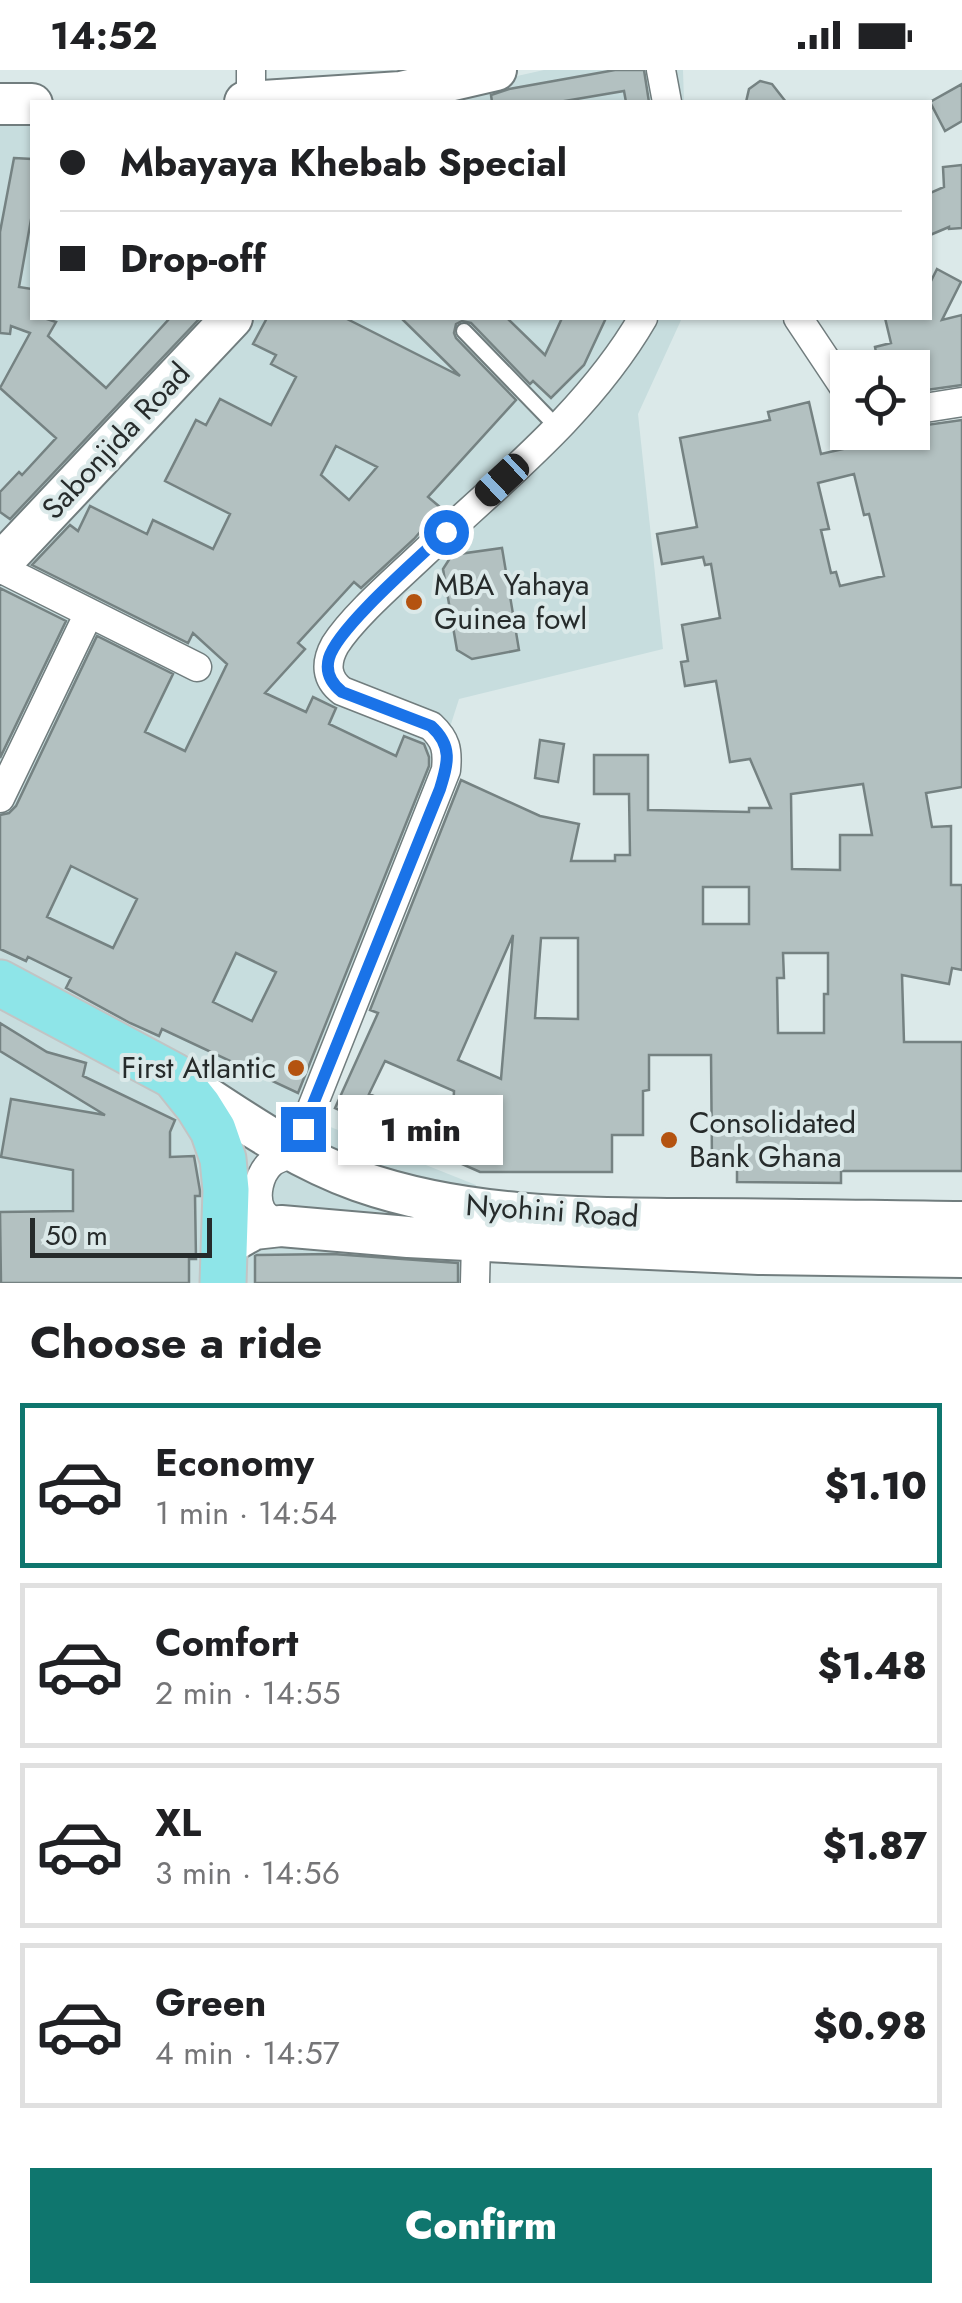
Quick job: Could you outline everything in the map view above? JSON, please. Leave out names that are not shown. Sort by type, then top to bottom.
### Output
[{"type":"main road","points":[[308,100],[399,97],[496,70]]},
{"type":"main road","points":[[0,104],[30,104]]},
{"type":"main road","name":"Sabonjida Road","points":[[0,566],[230,320]]},
{"type":"main road","points":[[0,982],[174,1076],[198,1106],[213,1130],[223,1159],[224,1264]]},
{"type":"main road","name":"Nyohini Road","points":[[174,1076],[294,1153],[360,1182],[493,1212],[598,1219],[962,1222]]},
{"type":"main road","name":"Nyohini Road","points":[[224,1264],[254,1230],[280,1226],[476,1242],[759,1254],[962,1257]]},
{"type":"street","points":[[248,100],[251,70]]},
{"type":"street","points":[[660,70],[667,100]]},
{"type":"street","points":[[280,1226],[260,1208],[258,1188],[262,1174],[276,1159],[294,1153],[440,789],[448,752],[443,737],[431,726],[333,685],[328,672],[329,658],[343,634],[390,584],[558,428],[596,387],[642,320]]},
{"type":"street","points":[[799,320],[830,366]]},
{"type":"street","points":[[930,407],[962,402]]},
{"type":"street","points":[[0,566],[197,667]]},
{"type":"street","points":[[0,798],[90,612]]},
{"type":"street","points":[[475,1283],[476,1242]]},
{"type":"lane","points":[[464,330],[558,428]]},
{"type":"shaded area","points":[[544,70],[683,70],[684,100],[411,100]]},
{"type":"shaded area","points":[[0,101],[30,102],[30,320],[681,320],[638,414],[663,649],[459,699],[323,1124],[476,1185],[481,1283],[0,1283]]},
{"type":"building","points":[[615,70],[644,70],[649,100],[626,100],[624,91],[571,100],[492,100],[491,95]]},
{"type":"building","points":[[760,81],[772,84],[784,100],[746,100],[749,89]]},
{"type":"building","points":[[962,84],[962,121],[945,131],[932,101]]},
{"type":"building","points":[[14,158],[30,159],[30,225],[19,287],[30,289],[30,320],[56,322],[48,336],[106,388],[168,320],[198,320],[10,519],[0,512],[0,492],[19,472],[22,475],[56,438],[0,388],[30,333],[11,326],[10,334],[0,333],[0,232]]},
{"type":"building","points":[[962,165],[962,228],[949,227],[932,234],[932,192],[944,187],[943,167]]},
{"type":"building","points":[[937,269],[961,282],[942,320],[962,315],[962,385],[930,389],[930,350],[876,350],[891,343],[885,320],[932,320],[932,279]]},
{"type":"building","points":[[266,320],[349,320],[460,376],[403,320],[509,320],[545,355],[561,320],[605,320],[584,365],[551,398],[533,381],[530,384],[471,323],[456,324],[456,338],[516,400],[428,497],[441,508],[361,588],[354,582],[298,643],[305,649],[265,693],[306,712],[313,697],[336,708],[329,724],[396,756],[404,736],[424,744],[429,757],[429,766],[298,1093],[162,1029],[159,1036],[130,1023],[66,988],[71,978],[28,957],[26,961],[0,949],[0,815],[16,806],[97,636],[173,674],[145,732],[185,751],[227,664],[193,633],[188,643],[32,565],[70,525],[78,531],[90,506],[147,534],[153,520],[213,549],[230,514],[165,481],[196,420],[206,425],[220,399],[271,425],[296,377],[271,364],[276,355],[253,344]],"holes":[[[336,446],[377,467],[349,500],[321,475]],[[71,866],[137,899],[113,948],[47,917]],[[236,953],[276,972],[252,1021],[213,1002]]]},
{"type":"building","points":[[809,402],[821,454],[839,450],[930,450],[930,424],[962,420],[962,787],[926,793],[932,827],[951,826],[951,885],[962,885],[962,970],[952,968],[949,984],[902,975],[904,1042],[962,1042],[962,1171],[841,1171],[841,1183],[737,1182],[737,1163],[712,1162],[711,1055],[649,1055],[649,1090],[643,1091],[643,1135],[612,1135],[612,1172],[480,1172],[335,1108],[378,1013],[370,1010],[461,780],[540,816],[579,824],[571,861],[615,861],[615,855],[630,855],[629,794],[594,794],[594,755],[648,755],[648,810],[749,812],[749,808],[771,808],[750,759],[730,762],[716,681],[685,686],[681,662],[688,661],[682,625],[720,618],[711,564],[705,565],[703,557],[662,564],[657,534],[697,527],[680,438],[770,420],[768,412]],"holes":[[[854,474],[864,515],[869,514],[884,576],[840,586],[836,572],[831,573],[821,530],[829,529],[818,483]],[[863,784],[872,835],[840,835],[840,870],[792,869],[791,794]],[[703,887],[749,887],[749,924],[703,924]],[[513,935],[501,1079],[458,1060]],[[541,938],[578,938],[578,1019],[535,1018]],[[783,953],[828,953],[824,1033],[778,1033],[777,978],[784,978]],[[385,1061],[454,1091],[452,1130],[369,1094]]]},
{"type":"building","points":[[502,548],[519,650],[472,659],[457,650],[443,569],[452,555]]},
{"type":"building","points":[[0,588],[66,621],[0,758]]},
{"type":"building","points":[[540,740],[564,744],[558,782],[535,778]]},
{"type":"building","points":[[0,1023],[47,1052],[86,1063],[83,1076],[175,1120],[170,1132],[170,1157],[194,1156],[200,1191],[200,1196],[195,1196],[196,1259],[189,1259],[189,1283],[1,1283],[0,1212],[73,1211],[73,1170],[1,1157],[11,1099],[105,1115],[0,1051]]},
{"type":"building","points":[[333,1254],[458,1263],[458,1283],[255,1283],[257,1255]]},
{"type":"place","name":"MBA Yahaya Guinea fowl","points":[[414,602]]},
{"type":"place","name":"First Atlantic","points":[[296,1068]]},
{"type":"place","name":"Consolidated Bank Ghana","points":[[669,1140]]},
{"type":"route","points":[[303,1129],[440,789],[448,752],[443,737],[431,726],[333,685],[328,672],[329,658],[343,634],[446,532]]}]
